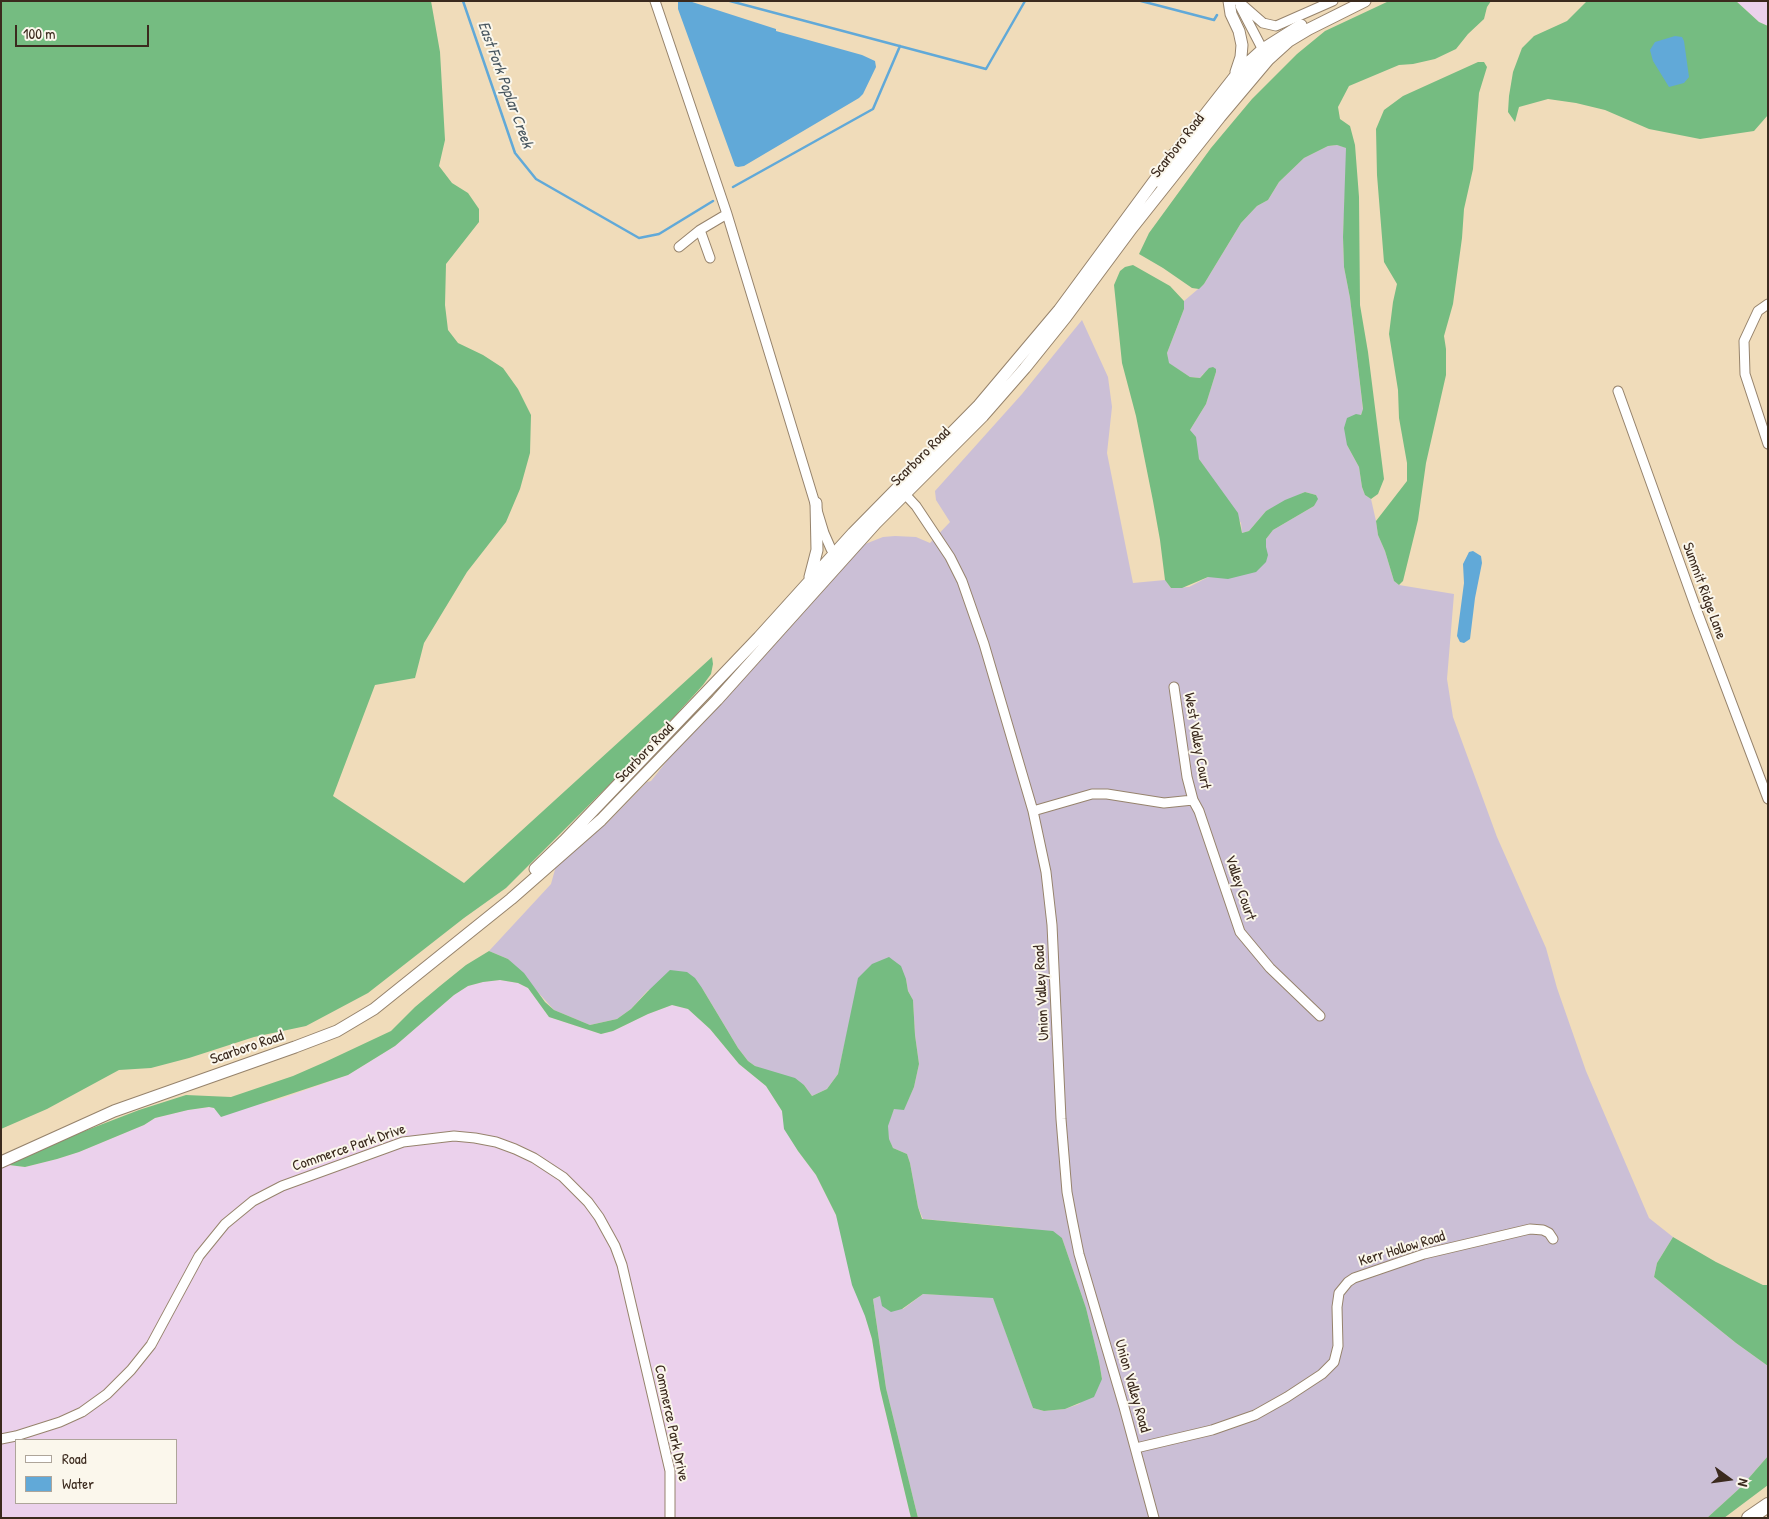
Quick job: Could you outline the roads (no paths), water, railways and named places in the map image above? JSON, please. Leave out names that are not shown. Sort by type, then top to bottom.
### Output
[{"type":"highway","points":[[1749,1518],[1768,1505]]},
{"type":"main road","points":[[1229,1],[1231,14],[1239,31],[1242,45],[1241,57],[1233,79]]},
{"type":"main road","name":"Scarboro Road","points":[[1,1162],[114,1111],[337,1031],[374,1009],[512,899],[601,820],[710,707],[837,558],[901,491],[1024,354],[1059,310],[1171,158],[1246,64],[1262,49],[1319,15],[1349,1]]},
{"type":"main road","name":"Scarboro Road","points":[[901,491],[983,416],[1025,368],[1066,317],[1132,228],[1268,60],[1289,41],[1365,1]]},
{"type":"main road","points":[[808,582],[816,550],[816,503]]},
{"type":"main road","name":"Scarboro Road","points":[[480,923],[564,841],[644,758],[759,637],[808,582],[837,558]]},
{"type":"street","points":[[656,1],[727,214],[824,533],[837,558]]},
{"type":"street","points":[[1238,1],[1263,23],[1276,26],[1333,1]]},
{"type":"street","points":[[1238,1],[1268,60]]},
{"type":"street","points":[[1132,228],[1171,169],[1234,88],[1258,61],[1262,49]]},
{"type":"street","points":[[679,247],[700,230],[727,214]]},
{"type":"street","points":[[700,230],[710,258]]},
{"type":"street","points":[[1768,304],[1758,311],[1744,341],[1745,374],[1768,444]]},
{"type":"street","name":"Summit Ridge Lane","points":[[1618,391],[1697,611],[1768,799]]},
{"type":"street","name":"Union Valley Road","points":[[901,491],[916,506],[950,557],[962,581],[984,644],[1033,811],[1046,872],[1052,925],[1061,1119],[1067,1192],[1079,1254],[1136,1448],[1154,1518]]},
{"type":"street","name":"West Valley Court","points":[[1174,687],[1187,778],[1193,800]]},
{"type":"street","points":[[1033,811],[1092,794],[1107,794],[1164,803],[1193,800]]},
{"type":"street","name":"Valley Court","points":[[1193,800],[1199,811],[1240,932],[1270,968],[1320,1016]]},
{"type":"street","name":"Commerce Park Drive","points":[[1,1439],[60,1422],[82,1412],[107,1394],[131,1370],[151,1344],[199,1256],[225,1224],[253,1201],[282,1186],[402,1142],[454,1136],[475,1138],[496,1142],[528,1155],[563,1177],[588,1202],[599,1217],[615,1246],[622,1265],[670,1471],[670,1518]]},
{"type":"street","name":"Kerr Hollow Road","points":[[1136,1448],[1212,1430],[1255,1415],[1322,1374],[1334,1362],[1338,1346],[1337,1307],[1340,1293],[1348,1282],[1354,1278],[1424,1254],[1530,1229],[1543,1230],[1549,1233],[1553,1239]]},
{"type":"water","points":[[678,1],[689,1],[776,29],[776,31],[862,55],[875,61],[876,67],[863,94],[859,98],[744,166],[735,166],[678,9]]},
{"type":"water","points":[[1675,36],[1682,37],[1684,41],[1689,77],[1684,83],[1669,87],[1653,61],[1650,50],[1655,42]]},
{"type":"water","points":[[1473,551],[1481,556],[1482,563],[1470,639],[1464,643],[1460,642],[1457,636],[1464,583],[1463,564],[1469,552]]},
{"type":"waterway","name":"East Fork Poplar Creek","points":[[463,1],[515,153],[536,179],[639,238],[659,234],[713,201]]},
{"type":"waterway","name":"East Fork Poplar Creek","points":[[730,1],[986,69],[1025,1]]},
{"type":"waterway","name":"East Fork Poplar Creek","points":[[1141,1],[1214,20],[1217,15]]},
{"type":"waterway","name":"East Fork Poplar Creek","points":[[733,187],[873,109],[900,46]]}]
